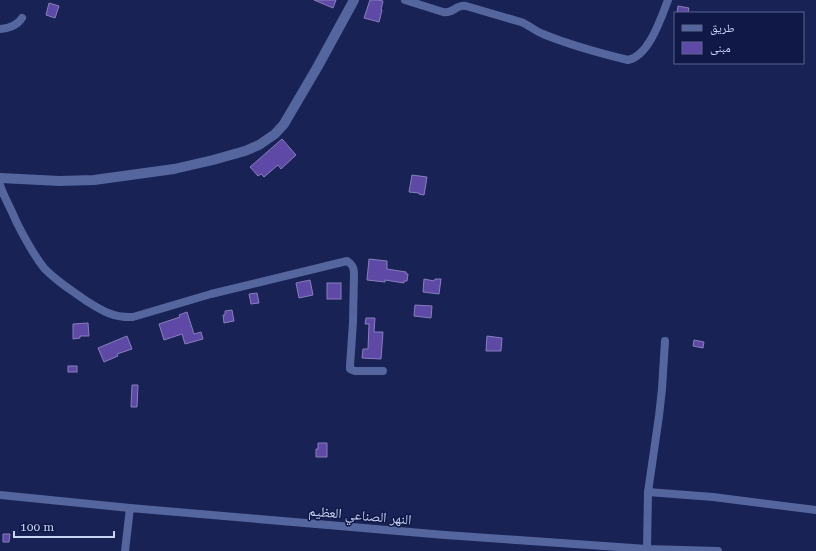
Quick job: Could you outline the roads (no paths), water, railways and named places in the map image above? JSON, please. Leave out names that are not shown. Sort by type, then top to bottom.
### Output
[{"type":"street","points":[[0,178],[60,181],[94,180],[174,169],[245,151],[259,145],[275,134],[284,124],[354,0]]},
{"type":"street","points":[[405,0],[448,13],[460,6],[466,6],[521,22],[541,34],[556,39],[628,60],[636,57],[648,44],[668,0]]},
{"type":"street","points":[[0,29],[14,26],[22,18]]},
{"type":"street","points":[[0,185],[31,249],[44,268],[64,286],[108,314],[133,317],[225,290],[347,261],[352,266],[354,272],[350,369],[383,371]]},
{"type":"street","points":[[647,549],[648,492],[660,410],[665,341]]},
{"type":"street","points":[[648,492],[713,497],[816,510]]},
{"type":"street","name":"النهر الصناعي العظيم","points":[[0,495],[130,508],[445,535],[647,549],[718,551]]},
{"type":"street","points":[[125,551],[130,508]]}]
